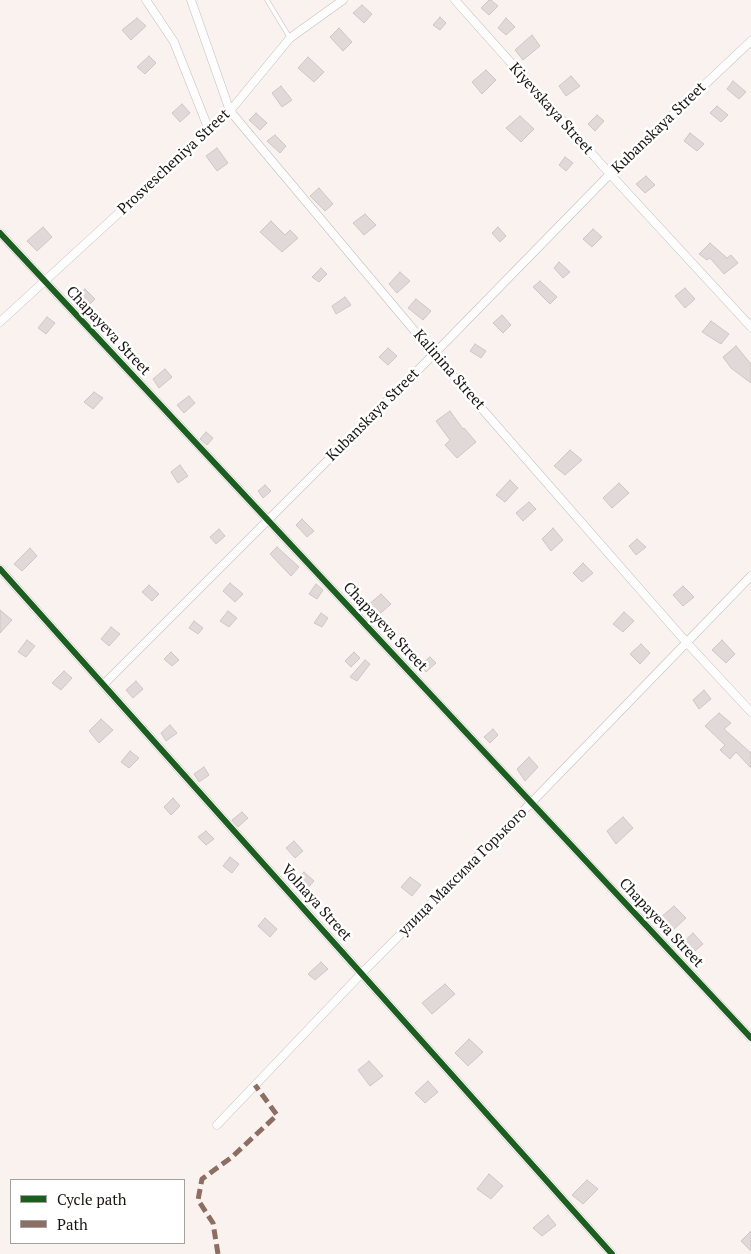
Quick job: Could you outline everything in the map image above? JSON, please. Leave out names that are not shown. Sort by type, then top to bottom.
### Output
[{"type":"street","points":[[146,0],[174,42],[209,130]]},
{"type":"street","name":"Kalinina Street","points":[[191,0],[230,111],[434,354],[687,642],[751,712]]},
{"type":"street","name":"Prosvescheniya Street","points":[[0,322],[230,111],[290,38],[343,0]]},
{"type":"street","name":"Kiyevskaya Street","points":[[454,0],[610,174],[751,327]]},
{"type":"street","name":"Kubanskaya Street","points":[[104,684],[434,354],[610,174],[751,41]]},
{"type":"street","name":"Chapayeva Street","points":[[0,233],[751,1038]]},
{"type":"street","name":"Volnaya Street","points":[[0,569],[612,1254]]},
{"type":"street","name":"улица Максима Горького","points":[[217,1125],[362,973],[532,802],[751,576]]},
{"type":"lane","points":[[267,0],[290,38]]},
{"type":"building","points":[[489,0],[498,6],[489,15],[481,8]]},
{"type":"building","points":[[362,5],[372,14],[364,23],[353,13]]},
{"type":"building","points":[[440,17],[446,23],[440,30],[433,25]]},
{"type":"building","points":[[137,18],[146,26],[131,40],[122,30]]},
{"type":"building","points":[[506,18],[515,27],[506,35],[498,28]]},
{"type":"building","points":[[339,28],[352,42],[343,51],[330,37]]},
{"type":"building","points":[[532,35],[540,46],[523,60],[515,50]]},
{"type":"building","points":[[149,56],[156,63],[145,74],[137,67]]},
{"type":"building","points":[[308,57],[324,72],[314,82],[298,68]]},
{"type":"building","points":[[486,70],[496,80],[482,94],[472,82]]},
{"type":"building","points":[[571,76],[580,86],[566,96],[559,86]]},
{"type":"building","points":[[733,81],[746,92],[739,99],[727,89]]},
{"type":"building","points":[[281,86],[292,100],[282,107],[272,93]]},
{"type":"building","points":[[182,104],[190,113],[180,122],[172,113]]},
{"type":"building","points":[[717,106],[728,115],[721,122],[710,113]]},
{"type":"building","points":[[256,113],[267,123],[260,130],[249,120]]},
{"type":"building","points":[[597,115],[604,121],[595,131],[588,124]]},
{"type":"building","points":[[520,116],[534,129],[521,142],[506,128]]},
{"type":"building","points":[[690,133],[704,144],[697,151],[684,141]]},
{"type":"building","points":[[275,135],[286,146],[280,153],[267,141]]},
{"type":"building","points":[[217,148],[228,163],[217,171],[206,156]]},
{"type":"building","points":[[565,157],[573,163],[566,171],[559,165]]},
{"type":"building","points":[[646,176],[655,185],[645,193],[636,184]]},
{"type":"building","points":[[319,188],[333,204],[325,211],[310,196]]},
{"type":"building","points":[[365,214],[376,225],[364,235],[353,223]]},
{"type":"building","points":[[271,221],[285,235],[290,230],[298,238],[282,252],[260,232]]},
{"type":"building","points":[[43,227],[52,237],[37,251],[27,241]]},
{"type":"building","points":[[498,227],[506,236],[500,242],[492,233]]},
{"type":"building","points":[[593,229],[602,237],[592,247],[583,239]]},
{"type":"building","points":[[710,243],[727,258],[731,255],[738,263],[724,274],[710,258],[707,260],[699,254]]},
{"type":"building","points":[[559,262],[570,272],[563,278],[554,268]]},
{"type":"building","points":[[321,268],[327,274],[319,282],[312,277]]},
{"type":"building","points":[[400,272],[410,281],[397,293],[389,284]]},
{"type":"building","points":[[540,281],[557,297],[550,304],[533,287]]},
{"type":"building","points":[[685,288],[695,299],[685,308],[675,296]]},
{"type":"building","points":[[85,289],[95,299],[88,306],[77,296]]},
{"type":"building","points":[[345,297],[351,305],[336,314],[332,306]]},
{"type":"building","points":[[416,299],[431,311],[423,320],[408,308]]},
{"type":"building","points":[[502,315],[511,325],[503,333],[493,323]]},
{"type":"building","points":[[47,317],[55,323],[46,334],[38,328]]},
{"type":"building","points":[[711,321],[729,334],[721,344],[702,332]]},
{"type":"building","points":[[475,344],[486,351],[481,358],[470,351]]},
{"type":"building","points":[[736,346],[751,364],[751,383],[731,368],[723,357]]},
{"type":"building","points":[[388,348],[397,356],[388,365],[379,357]]},
{"type":"building","points":[[165,369],[172,377],[159,388],[153,379]]},
{"type":"building","points":[[94,392],[103,398],[93,409],[84,402]]},
{"type":"building","points":[[189,396],[195,403],[184,413],[177,405]]},
{"type":"building","points":[[450,411],[463,429],[476,442],[457,458],[445,445],[450,440],[436,421]]},
{"type":"building","points":[[206,432],[213,438],[207,445],[200,439]]},
{"type":"building","points":[[570,450],[582,460],[565,475],[554,466]]},
{"type":"building","points":[[180,465],[188,476],[178,483],[171,472]]},
{"type":"building","points":[[510,480],[518,488],[505,502],[496,495]]},
{"type":"building","points":[[619,483],[629,493],[612,508],[603,498]]},
{"type":"building","points":[[265,485],[271,491],[263,498],[258,491]]},
{"type":"building","points":[[529,502],[536,509],[523,521],[516,513]]},
{"type":"building","points":[[302,519],[314,531],[307,537],[296,525]]},
{"type":"building","points":[[553,528],[563,540],[551,551],[542,539]]},
{"type":"building","points":[[219,529],[225,536],[216,544],[210,537]]},
{"type":"building","points":[[637,539],[646,547],[636,555],[629,546]]},
{"type":"building","points":[[277,547],[299,567],[291,576],[270,554]]},
{"type":"building","points":[[30,548],[37,556],[22,571],[14,564]]},
{"type":"building","points":[[583,563],[593,573],[582,582],[573,573]]},
{"type":"building","points":[[230,583],[243,594],[235,602],[223,591]]},
{"type":"building","points":[[316,584],[323,590],[317,599],[309,594]]},
{"type":"building","points":[[149,585],[159,594],[152,601],[142,592]]},
{"type":"building","points":[[683,586],[694,597],[683,606],[673,595]]},
{"type":"building","points":[[381,594],[391,604],[376,617],[367,606]]},
{"type":"building","points":[[0,610],[12,620],[0,633]]},
{"type":"building","points":[[228,611],[237,618],[229,627],[220,621]]},
{"type":"building","points":[[624,612],[634,621],[623,632],[613,624]]},
{"type":"building","points":[[321,613],[328,618],[322,627],[314,623]]},
{"type":"building","points":[[194,621],[203,628],[198,634],[189,628]]},
{"type":"building","points":[[111,627],[120,634],[109,646],[101,639]]},
{"type":"building","points":[[27,640],[35,646],[26,657],[18,652]]},
{"type":"building","points":[[722,640],[735,654],[726,663],[712,650]]},
{"type":"building","points":[[641,644],[650,653],[640,664],[630,654]]},
{"type":"building","points":[[171,652],[179,660],[172,666],[164,659]]},
{"type":"building","points":[[354,652],[360,658],[351,667],[345,661]]},
{"type":"building","points":[[430,657],[436,663],[426,672],[420,665]]},
{"type":"building","points":[[365,660],[370,664],[357,681],[350,677]]},
{"type":"building","points":[[64,671],[72,678],[61,690],[52,683]]},
{"type":"building","points":[[136,681],[143,689],[133,698],[126,690]]},
{"type":"building","points":[[704,690],[711,699],[699,709],[693,700]]},
{"type":"building","points":[[719,713],[731,723],[724,729],[751,753],[751,768],[736,752],[730,759],[720,750],[725,745],[705,726]]},
{"type":"building","points":[[101,719],[113,730],[99,743],[89,731]]},
{"type":"building","points":[[170,725],[177,733],[166,741],[161,733]]},
{"type":"building","points":[[493,729],[498,735],[490,743],[484,737]]},
{"type":"building","points":[[130,751],[139,758],[129,768],[121,762]]},
{"type":"building","points":[[529,757],[538,767],[525,781],[517,769]]},
{"type":"building","points":[[204,767],[209,775],[199,782],[194,774]]},
{"type":"building","points":[[173,798],[180,806],[171,815],[164,807]]},
{"type":"building","points":[[242,812],[248,818],[238,827],[232,820]]},
{"type":"building","points":[[623,817],[633,828],[616,844],[607,831]]},
{"type":"building","points":[[206,831],[214,839],[206,845],[198,837]]},
{"type":"building","points":[[294,841],[303,851],[295,858],[286,848]]},
{"type":"building","points":[[230,857],[239,864],[232,873],[223,866]]},
{"type":"building","points":[[304,872],[314,881],[305,891],[294,882]]},
{"type":"building","points":[[410,877],[421,885],[412,896],[401,887]]},
{"type":"building","points":[[674,906],[686,918],[671,932],[660,918]]},
{"type":"building","points":[[265,918],[277,929],[270,937],[258,926]]},
{"type":"building","points":[[693,933],[703,944],[689,956],[681,947],[681,944]]},
{"type":"building","points":[[321,962],[328,969],[315,980],[308,974]]},
{"type":"building","points":[[445,984],[455,994],[432,1014],[422,1003]]},
{"type":"building","points":[[469,1039],[483,1052],[468,1066],[455,1053]]},
{"type":"building","points":[[369,1061],[383,1076],[370,1086],[358,1070]]},
{"type":"building","points":[[428,1081],[438,1092],[425,1103],[415,1093]]},
{"type":"building","points":[[489,1174],[503,1186],[491,1199],[477,1189]]},
{"type":"building","points":[[587,1180],[598,1189],[583,1204],[572,1195]]},
{"type":"building","points":[[548,1215],[556,1225],[542,1236],[533,1228]]},
{"type":"building","points":[[751,1231],[751,1251],[741,1241]]},
{"type":"marked path","points":[[218,1254],[213,1223],[198,1200],[202,1179],[232,1157],[277,1115],[255,1085]]},
{"type":"cycle path","points":[[0,233],[751,1038]]},
{"type":"cycle path","points":[[0,569],[612,1254]]}]
